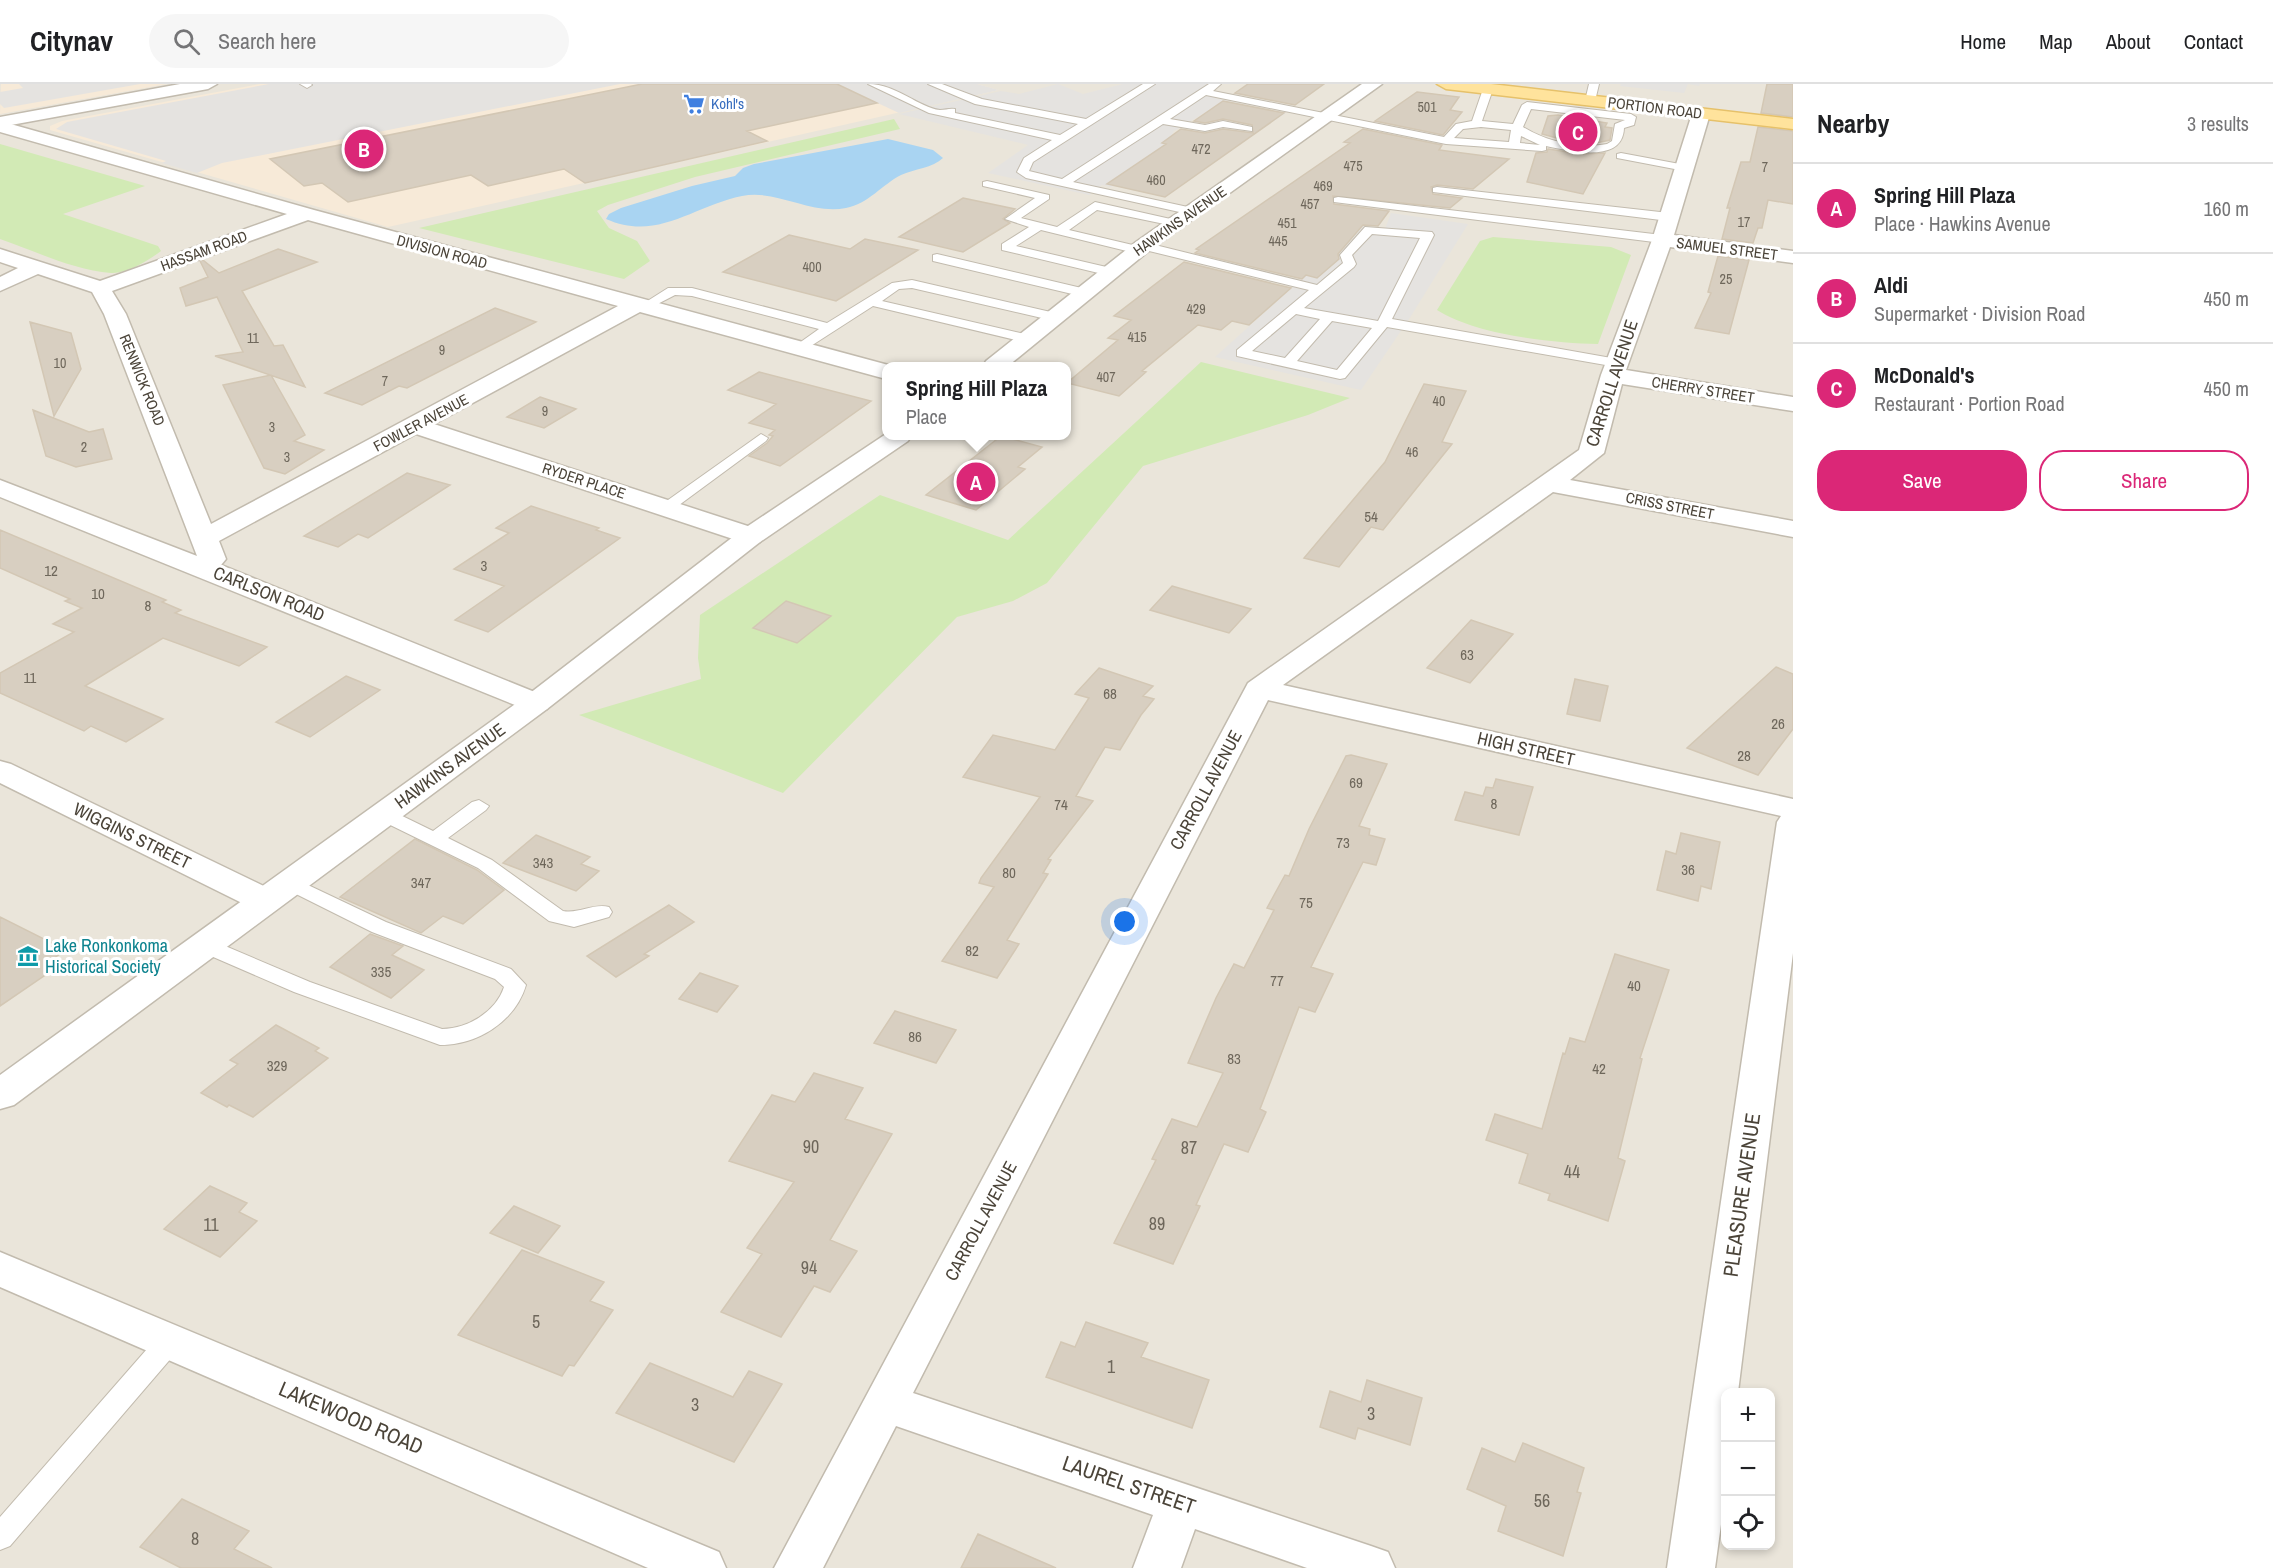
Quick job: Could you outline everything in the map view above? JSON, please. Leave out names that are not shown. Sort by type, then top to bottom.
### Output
[{"type":"main road","name":"PORTION ROAD","points":[[1446,84],[1488,89],[1530,99],[1592,92],[1632,115],[1701,114],[1793,124]]},
{"type":"street","points":[[0,124],[208,84]]},
{"type":"street","name":"HAWKINS AVENUE","points":[[999,362],[1141,248],[1373,84]]},
{"type":"street","name":"CARROLL AVENUE","points":[[798,1568],[1259,689],[1591,453],[1615,369],[1664,232],[1701,114]]},
{"type":"street","name":"DIVISION ROAD","points":[[0,124],[307,214],[882,371]]},
{"type":"street","name":"HASSAM ROAD","points":[[100,288],[307,214]]},
{"type":"street","name":"SAMUEL STREET","points":[[1664,232],[1793,258]]},
{"type":"street","points":[[0,255],[100,288]]},
{"type":"street","points":[[0,285],[36,267]]},
{"type":"street","name":"RENWICK ROAD","points":[[100,288],[115,314],[205,538],[216,573]]},
{"type":"street","name":"FOWLER AVENUE","points":[[205,538],[640,306]]},
{"type":"street","name":"CHERRY STREET","points":[[1615,369],[1793,404]]},
{"type":"street","name":"RYDER PLACE","points":[[416,426],[752,536]]},
{"type":"street","name":"HAWKINS AVENUE","points":[[0,1095],[536,703],[752,536],[892,440]]},
{"type":"street","name":"CRISS STREET","points":[[1547,483],[1793,529]]},
{"type":"street","name":"CARLSON ROAD","points":[[0,488],[536,703]]},
{"type":"street","name":"HIGH STREET","points":[[1259,689],[1793,809]]},
{"type":"street","name":"WIGGINS STREET","points":[[0,771],[277,891]]},
{"type":"street","name":"PLEASURE AVENUE","points":[[1691,1568],[1793,822]]},
{"type":"street","name":"LAKEWOOD ROAD","points":[[0,1269],[702,1568]]},
{"type":"street","name":"LAUREL STREET","points":[[886,1403],[1371,1568]]},
{"type":"street","points":[[1157,1568],[1181,1502]]},
{"type":"lane","points":[[873,84],[940,113],[1062,139]]},
{"type":"lane","points":[[933,84],[979,102],[1088,123]]},
{"type":"lane","points":[[1150,84],[1028,160],[1023,172],[1030,176],[1193,212]]},
{"type":"lane","points":[[1064,183],[1216,84]]},
{"type":"lane","points":[[1476,124],[1488,89]]},
{"type":"lane","points":[[1203,92],[1327,115],[1357,125],[1446,141],[1514,145],[1621,156],[1685,168]]},
{"type":"lane","points":[[1514,145],[1517,128],[1530,99],[1632,115]]},
{"type":"lane","points":[[940,113],[979,102]]},
{"type":"lane","points":[[1446,141],[1460,126],[1476,124],[1517,128],[1527,136],[1546,143],[1598,150],[1611,147],[1616,143],[1619,126],[1632,115]]},
{"type":"lane","points":[[1621,156],[1632,115]]},
{"type":"lane","points":[[1161,120],[1205,128],[1223,124],[1248,129]]},
{"type":"lane","points":[[987,184],[1045,197],[1011,219],[1319,289]]},
{"type":"lane","points":[[1437,190],[1664,232]]},
{"type":"lane","points":[[1338,201],[1664,232]]},
{"type":"lane","points":[[1059,231],[1095,206],[1175,224]]},
{"type":"lane","points":[[1080,236],[1115,211]]},
{"type":"lane","points":[[1102,241],[1138,216]]},
{"type":"lane","points":[[1039,226],[1006,246],[1111,272]]},
{"type":"lane","points":[[1370,230],[1428,235],[1382,324],[1340,375],[1242,353],[1294,310],[1350,264],[1346,255],[1370,230]]},
{"type":"lane","points":[[937,258],[1085,293]]},
{"type":"lane","points":[[800,349],[896,286],[912,284],[1055,317]]},
{"type":"lane","points":[[640,306],[673,291],[692,292],[830,328]]},
{"type":"lane","points":[[871,302],[1028,339]]},
{"type":"lane","points":[[1294,310],[1382,324],[1615,369]]},
{"type":"lane","points":[[1288,363],[1329,316]]},
{"type":"lane","points":[[666,508],[761,438]]},
{"type":"lane","points":[[434,839],[479,806]]},
{"type":"lane","points":[[383,814],[485,864],[556,916],[574,920],[602,912]]},
{"type":"lane","points":[[204,945],[302,987],[440,1037],[461,1036],[479,1029],[514,995],[515,985],[503,974],[277,891]]},
{"type":"lane","points":[[0,1537],[170,1341]]},
{"type":"shaded area","points":[[0,84],[1793,84],[1793,1568],[0,1568]]},
{"type":"shaded area","points":[[1,84],[167,84],[0,114]]},
{"type":"shaded area","points":[[19,84],[140,84],[4,108],[0,104],[0,92],[23,88]]},
{"type":"shaded area","points":[[260,84],[977,84],[999,90],[388,227],[50,130],[50,126],[62,121]]},
{"type":"shaded area","points":[[269,84],[620,84],[222,163],[197,173],[162,163],[166,161],[56,129],[67,122]]},
{"type":"shaded area","points":[[837,84],[977,84],[999,90],[899,113]]},
{"type":"shaded area","points":[[1058,84],[1083,94],[1123,84],[1206,84],[1215,98],[1286,113],[1274,121],[1211,109],[1174,131],[1171,137],[1163,143],[1167,145],[1125,182],[1111,187],[1102,185],[1089,195],[988,173],[1028,145],[899,114],[1001,91],[1019,94]]},
{"type":"shaded area","points":[[1621,84],[1688,84],[1684,93],[1620,86]]},
{"type":"shaded area","points":[[1391,213],[1468,224],[1411,316],[1361,390],[1215,357],[1306,275],[1317,278],[1340,223],[1385,229]]},
{"type":"green space","points":[[894,119],[900,129],[695,177],[608,205],[597,211],[609,228],[637,241],[650,261],[624,279],[419,228]]},
{"type":"green space","points":[[0,144],[145,186],[63,214],[158,246],[161,251],[131,269],[111,273],[68,264],[0,239]]},
{"type":"green space","points":[[1493,237],[1611,247],[1631,255],[1598,344],[1515,336],[1472,326],[1437,310],[1480,241]]},
{"type":"green space","points":[[1201,362],[1350,398],[1308,415],[1143,466],[1047,583],[1013,601],[957,617],[783,793],[579,715],[701,679],[698,658],[700,615],[880,495],[1008,540]]},
{"type":"water","points":[[888,139],[933,150],[943,158],[929,166],[901,175],[868,198],[846,208],[819,208],[755,195],[724,201],[675,220],[642,227],[624,225],[606,219],[609,214],[621,208],[692,186],[735,176],[743,168],[754,164]]},
{"type":"building","points":[[642,84],[837,84],[877,103],[747,131],[767,141],[585,183],[564,169],[488,186],[471,175],[348,202],[322,183],[304,186],[270,159]]},
{"type":"building","points":[[1248,84],[1324,84],[1295,105],[1235,93]]},
{"type":"building","points":[[1767,84],[1793,84],[1793,117],[1761,113]]},
{"type":"building","points":[[1417,92],[1459,97],[1450,110],[1462,112],[1443,135],[1375,121]]},
{"type":"building","points":[[1223,101],[1284,113],[1165,197],[1107,184],[1166,144],[1162,143],[1181,129],[1205,133],[1223,129],[1253,133],[1252,125],[1223,119],[1205,123],[1194,121]]},
{"type":"building","points":[[1558,115],[1607,123],[1605,127],[1612,128],[1610,140],[1575,143],[1542,134],[1548,116]]},
{"type":"building","points":[[1758,127],[1793,131],[1793,204],[1768,200],[1762,228],[1758,228],[1753,243],[1722,239],[1730,208],[1727,208],[1741,162],[1750,162]]},
{"type":"building","points":[[1363,129],[1442,145],[1439,150],[1509,159],[1473,189],[1437,185],[1431,187],[1433,194],[1462,198],[1450,208],[1333,196],[1334,204],[1389,211],[1378,226],[1363,225],[1338,254],[1339,259],[1317,278],[1306,275],[1302,279],[1195,253],[1199,250],[1196,249],[1350,143],[1344,142]]},
{"type":"building","points":[[1548,149],[1581,154],[1605,153],[1583,194],[1527,182],[1536,153],[1547,152]]},
{"type":"building","points":[[963,198],[1015,209],[1003,219],[1010,223],[963,252],[899,237]]},
{"type":"building","points":[[789,235],[850,249],[865,239],[918,250],[836,301],[723,272]]},
{"type":"building","points":[[278,249],[317,262],[242,291],[274,346],[283,345],[305,387],[215,356],[243,352],[217,297],[186,306],[180,288],[208,277],[200,261],[203,260],[219,273]]},
{"type":"building","points":[[1718,256],[1749,260],[1729,334],[1695,328],[1711,293],[1708,292]]},
{"type":"building","points":[[1184,262],[1291,288],[1249,325],[1232,321],[1221,330],[1198,325],[1142,371],[1146,372],[1119,396],[1071,384],[1071,380],[1118,340],[1108,338],[1131,320],[1114,316]]},
{"type":"building","points":[[495,308],[536,322],[407,388],[399,386],[362,405],[325,393]]},
{"type":"building","points":[[30,322],[71,333],[81,369],[54,416]]},
{"type":"building","points":[[759,372],[871,401],[780,466],[749,456],[767,443],[773,436],[769,435],[775,430],[749,423],[776,404],[728,390]]},
{"type":"building","points":[[271,375],[305,435],[294,441],[324,450],[285,474],[264,468],[223,385]]},
{"type":"building","points":[[1424,384],[1466,391],[1442,442],[1452,444],[1383,530],[1371,527],[1339,567],[1304,558],[1385,462]]},
{"type":"building","points":[[540,397],[576,409],[544,428],[507,417]]},
{"type":"building","points":[[33,410],[89,432],[103,429],[112,459],[76,467],[46,456]]},
{"type":"building","points":[[996,440],[1016,440],[1042,447],[1018,467],[1025,469],[976,510],[926,495]]},
{"type":"building","points":[[407,473],[450,485],[368,538],[358,534],[338,547],[304,536]]},
{"type":"building","points":[[531,506],[599,528],[596,530],[620,538],[488,632],[455,620],[504,586],[454,569],[509,533],[496,528]]},
{"type":"building","points":[[0,530],[166,600],[162,602],[181,610],[175,613],[267,647],[239,666],[163,638],[85,686],[163,719],[126,742],[91,726],[84,731],[0,693],[0,673],[74,632],[53,624],[82,608],[65,601],[70,599],[0,568]]},
{"type":"building","points":[[1172,586],[1251,609],[1229,633],[1150,610]]},
{"type":"building","points":[[786,601],[831,616],[797,643],[753,628]]},
{"type":"building","points":[[1471,620],[1513,634],[1470,683],[1427,668]]},
{"type":"building","points":[[1776,667],[1793,674],[1793,729],[1758,775],[1687,748]]},
{"type":"building","points":[[1099,668],[1153,686],[1143,696],[1154,699],[1141,715],[1120,750],[1105,747],[1076,796],[1093,801],[1048,859],[1051,860],[1043,873],[1048,874],[1007,940],[1019,944],[997,978],[942,961],[994,887],[979,883],[981,878],[1040,797],[963,777],[993,735],[1055,750],[1089,698],[1075,694]]},
{"type":"building","points":[[346,676],[380,690],[310,737],[276,722]]},
{"type":"building","points":[[1575,679],[1608,686],[1600,721],[1567,714]]},
{"type":"building","points":[[1351,755],[1387,764],[1359,826],[1370,829],[1369,835],[1385,839],[1376,865],[1363,862],[1311,967],[1333,974],[1315,1012],[1299,1007],[1260,1109],[1266,1112],[1248,1152],[1224,1144],[1196,1205],[1200,1206],[1173,1264],[1114,1243],[1156,1160],[1152,1159],[1172,1119],[1197,1127],[1223,1073],[1188,1063],[1216,998],[1234,964],[1244,968],[1274,910],[1267,908],[1285,875],[1289,876],[1309,829],[1346,756]]},
{"type":"building","points":[[1496,779],[1533,787],[1519,835],[1455,820],[1465,792],[1483,796],[1486,787],[1493,788]]},
{"type":"building","points":[[1681,833],[1720,842],[1711,889],[1701,886],[1698,901],[1657,890],[1666,851],[1676,854]]},
{"type":"building","points":[[536,835],[590,857],[581,864],[599,871],[576,891],[503,863]]},
{"type":"building","points":[[415,839],[477,870],[504,890],[463,924],[443,916],[421,933],[340,897]]},
{"type":"building","points":[[669,905],[694,922],[644,954],[649,956],[616,977],[587,956]]},
{"type":"building","name":"Lake Ronkonkoma Historical Society","points":[[0,917],[66,950],[48,962],[57,967],[0,1006]]},
{"type":"building","points":[[370,934],[403,946],[392,955],[424,970],[391,998],[330,967]]},
{"type":"building","points":[[1615,954],[1669,970],[1640,1058],[1642,1059],[1618,1158],[1625,1161],[1608,1221],[1548,1200],[1550,1194],[1519,1183],[1528,1154],[1486,1140],[1495,1114],[1542,1129],[1563,1053],[1565,1054],[1570,1038],[1585,1042]]},
{"type":"building","points":[[700,973],[738,986],[717,1012],[679,999]]},
{"type":"building","points":[[895,1011],[956,1030],[936,1063],[874,1043]]},
{"type":"building","points":[[276,1025],[319,1048],[315,1051],[328,1058],[253,1117],[229,1105],[227,1107],[201,1093],[238,1064],[230,1060]]},
{"type":"building","points":[[814,1073],[863,1088],[845,1119],[892,1134],[830,1240],[857,1251],[830,1292],[814,1286],[781,1337],[721,1312],[762,1254],[747,1248],[794,1182],[729,1161],[772,1095],[795,1102]]},
{"type":"building","points":[[210,1186],[247,1203],[239,1212],[257,1221],[220,1257],[164,1229]]},
{"type":"building","points":[[514,1206],[560,1226],[538,1253],[490,1233]]},
{"type":"building","points":[[522,1250],[604,1282],[590,1301],[613,1310],[574,1366],[569,1365],[562,1376],[458,1335]]},
{"type":"building","points":[[1086,1322],[1148,1343],[1141,1357],[1209,1380],[1192,1428],[1046,1377],[1061,1342],[1075,1347]]},
{"type":"building","points":[[650,1363],[733,1397],[749,1371],[782,1384],[734,1462],[616,1413]]},
{"type":"building","points":[[1367,1380],[1422,1398],[1410,1445],[1358,1428],[1355,1439],[1320,1427],[1330,1391],[1361,1402]]},
{"type":"building","points":[[1523,1443],[1584,1468],[1577,1492],[1581,1493],[1563,1556],[1498,1531],[1506,1506],[1467,1489],[1482,1448],[1515,1462]]},
{"type":"building","points":[[182,1499],[249,1531],[234,1549],[272,1568],[181,1568],[140,1547]]},
{"type":"building","points":[[978,1534],[1056,1568],[961,1568]]},
{"type":"place","name":"Kohl's","points":[[694,104]]},
{"type":"place","name":"McDonald's","points":[[1578,132]]},
{"type":"place","name":"Aldi","points":[[364,149]]},
{"type":"place","name":"Spring Hill Plaza","points":[[976,482]]},
{"type":"place","name":"Lake Ronkonkoma Historical Society","points":[[28,956]]}]
